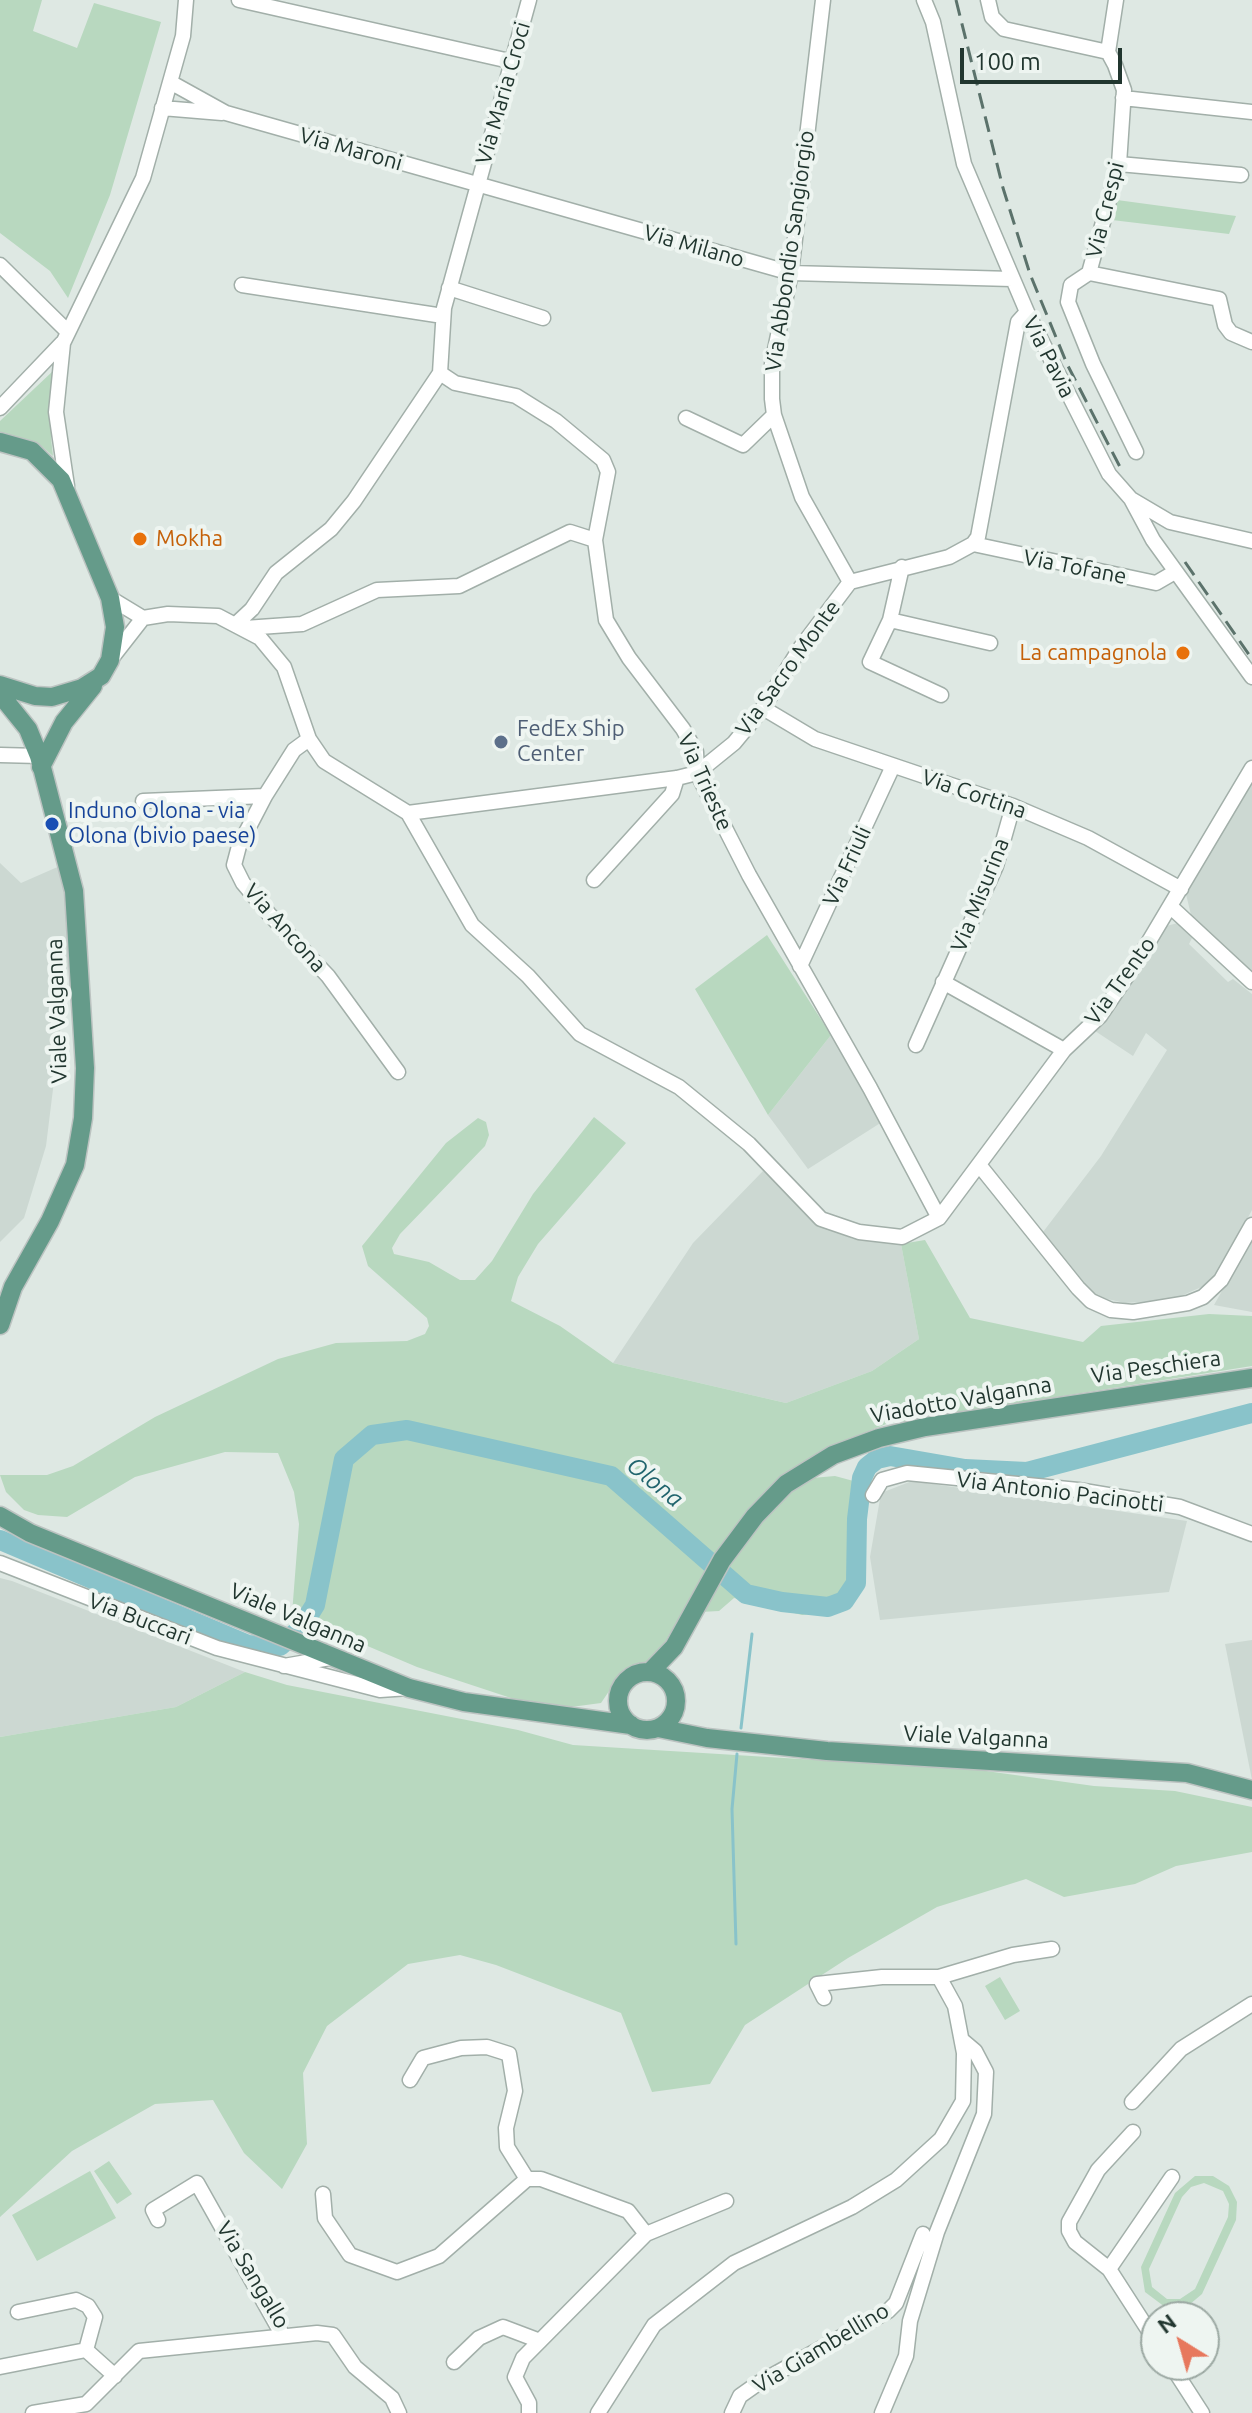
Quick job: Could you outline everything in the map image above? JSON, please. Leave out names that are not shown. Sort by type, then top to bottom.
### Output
[{"type":"main road","points":[[0,442],[32,451],[53,469],[68,493],[110,598],[115,627],[106,668],[64,722],[40,762]]},
{"type":"main road","points":[[0,685],[35,696],[52,697],[82,688],[106,668]]},
{"type":"main road","name":"Viale Valganna","points":[[0,694],[28,729],[40,762],[74,891],[85,1068],[83,1118],[75,1165],[50,1221],[13,1287],[0,1325]]},
{"type":"main road","name":"Via Peschiera","points":[[1068,1405],[1252,1378]]},
{"type":"main road","name":"Viadotto Valganna","points":[[674,1647],[707,1586],[745,1528],[778,1492],[817,1463],[846,1448],[895,1433],[1068,1405]]},
{"type":"main road","name":"Viale Valganna","points":[[0,1516],[30,1533],[409,1688],[464,1702],[631,1725]]},
{"type":"main road","points":[[650,1672],[669,1682],[675,1693],[674,1712],[658,1728],[642,1730],[631,1725],[622,1715],[619,1703],[627,1680],[650,1672],[674,1647]]},
{"type":"main road","points":[[669,1682],[674,1647]]},
{"type":"main road","points":[[591,1721],[619,1703]]},
{"type":"main road","points":[[674,1712],[695,1736]]},
{"type":"main road","name":"Viale Valganna","points":[[658,1728],[695,1736],[887,1756],[1187,1773],[1252,1790]]},
{"type":"street","points":[[0,408],[65,337],[137,192],[183,36],[186,0]]},
{"type":"street","points":[[239,0],[514,62]]},
{"type":"street","name":"Via Maria Croci","points":[[440,373],[443,316],[449,288],[529,0]]},
{"type":"street","name":"Via Abbondio Sangiorgio","points":[[823,0],[791,273],[772,364],[774,415],[802,497],[850,582]]},
{"type":"street","name":"Via Pavia","points":[[924,0],[933,22],[964,164],[1027,312],[1101,460],[1131,499],[1135,513],[1175,572],[1252,677]]},
{"type":"street","points":[[988,0],[992,17],[1004,29],[1108,52],[1116,0]]},
{"type":"street","name":"Via Crespi","points":[[1108,52],[1124,90],[1119,164],[1089,273],[1071,285],[1068,302],[1093,364],[1136,452]]},
{"type":"street","name":"Via Maroni","points":[[170,82],[226,113]]},
{"type":"street","points":[[1123,98],[1252,112]]},
{"type":"street","name":"Via Maroni","points":[[162,108],[226,113],[476,185]]},
{"type":"street","points":[[1119,164],[1241,175]]},
{"type":"street","name":"Via Milano","points":[[476,185],[791,273],[1012,279]]},
{"type":"street","points":[[0,265],[65,337],[56,412],[68,493]]},
{"type":"street","name":"Via Crespi","points":[[1089,273],[1219,299],[1225,325],[1239,338],[1252,342]]},
{"type":"street","points":[[242,285],[443,316]]},
{"type":"street","points":[[449,288],[543,318]]},
{"type":"street","points":[[973,544],[984,517],[1018,322],[1027,312]]},
{"type":"street","points":[[241,626],[276,573],[331,529],[372,477],[440,373]]},
{"type":"street","name":"Via Trieste","points":[[440,373],[455,383],[516,396],[595,451],[608,472],[595,540],[606,620],[629,658],[683,729],[696,752],[697,773],[939,1218]]},
{"type":"street","points":[[686,418],[743,445],[774,415]]},
{"type":"street","points":[[1131,499],[1170,522],[1252,541]]},
{"type":"street","points":[[241,626],[302,624],[377,590],[459,586],[570,532],[595,540]]},
{"type":"street","name":"Via Sacro Monte","points":[[408,813],[697,773],[734,743],[763,708],[801,647],[850,582],[949,557],[973,544]]},
{"type":"street","name":"Via Tofane","points":[[973,544],[1156,583],[1175,572]]},
{"type":"street","points":[[902,567],[890,620],[870,662],[941,695]]},
{"type":"street","points":[[110,598],[143,618],[195,614],[218,616],[260,638],[284,667],[309,739],[324,761],[408,813],[472,925],[528,976],[580,1034],[657,1073],[716,1115],[821,1219],[859,1232],[902,1237],[939,1218]]},
{"type":"street","points":[[106,668],[143,618]]},
{"type":"street","points":[[890,620],[990,643]]},
{"type":"street","name":"Via Cortina","points":[[763,708],[815,739],[1017,807],[1088,838],[1181,889]]},
{"type":"street","name":"Via Ancona","points":[[309,739],[294,750],[265,796],[239,846],[234,865],[260,904],[328,976],[398,1072]]},
{"type":"street","points":[[0,755],[40,762]]},
{"type":"street","name":"Via Friuli","points":[[800,966],[893,766]]},
{"type":"street","name":"Via Trento","points":[[939,1218],[1064,1050],[1100,1016],[1171,907],[1252,768]]},
{"type":"street","points":[[594,880],[672,794],[677,778]]},
{"type":"street","points":[[143,801],[265,796]]},
{"type":"street","name":"Via Misurina","points":[[916,1045],[996,866],[1017,807]]},
{"type":"street","points":[[1171,907],[1252,982]]},
{"type":"street","points":[[943,982],[1064,1050]]},
{"type":"street","points":[[980,1166],[1091,1301],[1124,1312],[1188,1303],[1203,1297],[1221,1280],[1252,1225]]},
{"type":"street","name":"Via Antonio Pacinotti","points":[[873,1495],[882,1480],[907,1473],[1078,1490],[1180,1507],[1252,1534]]},
{"type":"street","name":"Via Buccari","points":[[0,1563],[217,1648],[380,1690],[409,1688]]},
{"type":"street","name":"Via Buccari","points":[[284,1666],[330,1658]]},
{"type":"street","points":[[824,1998],[817,1984],[882,1977],[939,1977],[1013,1955],[1052,1949]]},
{"type":"street","points":[[598,2413],[654,2325],[689,2296],[734,2263],[852,2207],[896,2180],[941,2139],[963,2101],[962,2040],[955,2006],[939,1977]]},
{"type":"street","points":[[1132,2102],[1181,2049],[1252,2004]]},
{"type":"street","points":[[882,2413],[906,2356],[910,2321],[937,2232],[984,2114],[986,2072],[975,2051],[962,2040]]},
{"type":"street","points":[[410,2080],[423,2058],[461,2048],[487,2047],[509,2054],[515,2091],[506,2128],[507,2147],[527,2179]]},
{"type":"street","points":[[1133,2132],[1098,2170],[1069,2222],[1075,2242],[1109,2269],[1140,2317]]},
{"type":"street","points":[[1109,2269],[1172,2177]]},
{"type":"street","points":[[323,2194],[325,2218],[350,2255],[397,2272],[439,2256],[527,2179],[541,2179],[628,2211],[646,2234]]},
{"type":"street","name":"Via Sangallo","points":[[158,2220],[153,2210],[197,2183],[283,2336],[333,2335],[355,2367],[392,2398],[399,2413]]},
{"type":"street","points":[[529,2413],[529,2403],[516,2384],[516,2370],[540,2341],[646,2234],[726,2201]]},
{"type":"street","name":"Via Giambellino","points":[[732,2413],[740,2396],[757,2384],[888,2311],[896,2303],[923,2234]]},
{"type":"street","points":[[18,2312],[76,2300],[88,2306],[95,2317],[86,2350]]},
{"type":"street","points":[[454,2362],[479,2338],[503,2327],[540,2341]]},
{"type":"street","points":[[33,2413],[86,2404],[139,2351],[283,2336]]},
{"type":"street","points":[[86,2350],[115,2376]]},
{"type":"street","points":[[0,2367],[86,2350]]},
{"type":"street","points":[[1181,2381],[1202,2413]]},
{"type":"shaded area","points":[[1252,782],[1252,973],[1191,915],[1186,894],[1228,815],[1242,801]]},
{"type":"shaded area","points":[[0,863],[21,883],[62,865],[69,959],[46,1146],[24,1218],[0,1242]]},
{"type":"shaded area","points":[[1178,923],[1192,938],[1189,944],[1228,982],[1233,979],[1252,994],[1252,1210],[1223,1265],[1206,1285],[1172,1300],[1125,1303],[1094,1296],[1043,1232],[1101,1156],[1167,1050],[1146,1033],[1133,1056],[1092,1029],[1166,926]]},
{"type":"shaded area","points":[[831,1035],[882,1122],[808,1169],[768,1115]]},
{"type":"shaded area","points":[[763,1171],[819,1223],[853,1239],[901,1244],[919,1339],[872,1371],[786,1403],[613,1363],[693,1243]]},
{"type":"shaded area","points":[[1252,1238],[1252,1312],[1214,1305]]},
{"type":"shaded area","points":[[912,1481],[1187,1521],[1169,1592],[880,1620],[870,1557],[881,1493]]},
{"type":"shaded area","points":[[0,1578],[245,1672],[176,1707],[0,1737]]},
{"type":"shaded area","points":[[1252,1640],[1252,1780],[1225,1644]]},
{"type":"green space","points":[[0,0],[42,0],[33,31],[77,48],[94,3],[161,22],[110,195],[68,298],[50,271],[0,233]]},
{"type":"green space","points":[[1117,200],[1236,216],[1229,234],[1112,220]]},
{"type":"green space","points":[[53,371],[53,456],[38,443],[0,434],[0,421]]},
{"type":"green space","points":[[767,935],[831,1035],[768,1115],[695,989]]},
{"type":"green space","points":[[594,1117],[626,1143],[538,1244],[518,1277],[511,1301],[560,1326],[613,1363],[786,1403],[872,1371],[919,1339],[901,1244],[925,1240],[970,1318],[1083,1342],[1101,1326],[1209,1314],[1252,1316],[1252,1366],[886,1424],[820,1451],[778,1481],[835,1476],[872,1486],[865,1515],[862,1572],[847,1610],[802,1615],[734,1598],[719,1611],[682,1613],[655,1659],[624,1669],[601,1703],[571,1707],[514,1699],[417,1667],[292,1614],[299,1524],[294,1492],[278,1453],[225,1452],[135,1477],[67,1517],[38,1515],[24,1510],[6,1492],[0,1475],[47,1475],[73,1466],[155,1417],[278,1359],[336,1343],[407,1341],[425,1334],[429,1326],[427,1318],[368,1266],[362,1246],[446,1143],[478,1118],[486,1122],[489,1135],[485,1146],[400,1234],[392,1248],[394,1254],[429,1262],[460,1280],[475,1280],[492,1261],[533,1194]]},
{"type":"green space","points":[[245,1672],[287,1685],[518,1730],[573,1745],[979,1770],[1094,1786],[1175,1791],[1252,1807],[1252,1852],[1176,1866],[1135,1884],[1064,1897],[1026,1879],[937,1907],[848,1958],[745,2025],[710,2084],[652,2092],[621,2013],[496,1965],[460,1955],[408,1964],[327,2026],[303,2073],[307,2144],[282,2189],[244,2153],[213,2100],[155,2104],[72,2151],[0,2217],[0,1737],[176,1707]]},
{"type":"green space","points":[[1000,1977],[1020,2011],[1005,2020],[985,1986]]},
{"type":"green space","points":[[109,2161],[132,2194],[117,2204],[94,2171]]},
{"type":"green space","points":[[90,2171],[116,2218],[37,2261],[12,2215]]},
{"type":"green space","points":[[1195,2176],[1213,2176],[1229,2186],[1237,2202],[1236,2220],[1202,2294],[1194,2301],[1157,2301],[1145,2292],[1141,2267],[1175,2193]],"holes":[[[1204,2183],[1223,2191],[1229,2204],[1228,2217],[1195,2289],[1180,2299],[1167,2299],[1152,2287],[1149,2269],[1182,2197],[1191,2187]]]},
{"type":"waterway","name":"Olona","points":[[0,1540],[248,1645],[280,1646],[300,1629],[315,1605],[344,1459],[372,1435],[407,1430],[611,1476],[746,1594],[828,1607],[844,1601],[856,1583],[857,1519],[862,1478],[867,1467],[877,1459],[890,1456],[965,1469],[1027,1472],[1252,1413]]},
{"type":"waterway","points":[[741,1728],[752,1634]]},
{"type":"waterway","points":[[736,1944],[732,1809],[737,1754]]},
{"type":"railway","points":[[956,0],[1003,188],[1030,274],[1067,364],[1120,467]]},
{"type":"railway","points":[[1185,562],[1252,659]]},
{"type":"place","name":"Mokha","points":[[140,539]]},
{"type":"place","name":"La campagnola","points":[[1183,653]]},
{"type":"place","name":"FedEx Ship Center","points":[[501,742]]},
{"type":"place","name":"Induno Olona - via Olona (bivio paese)","points":[[52,824]]}]
